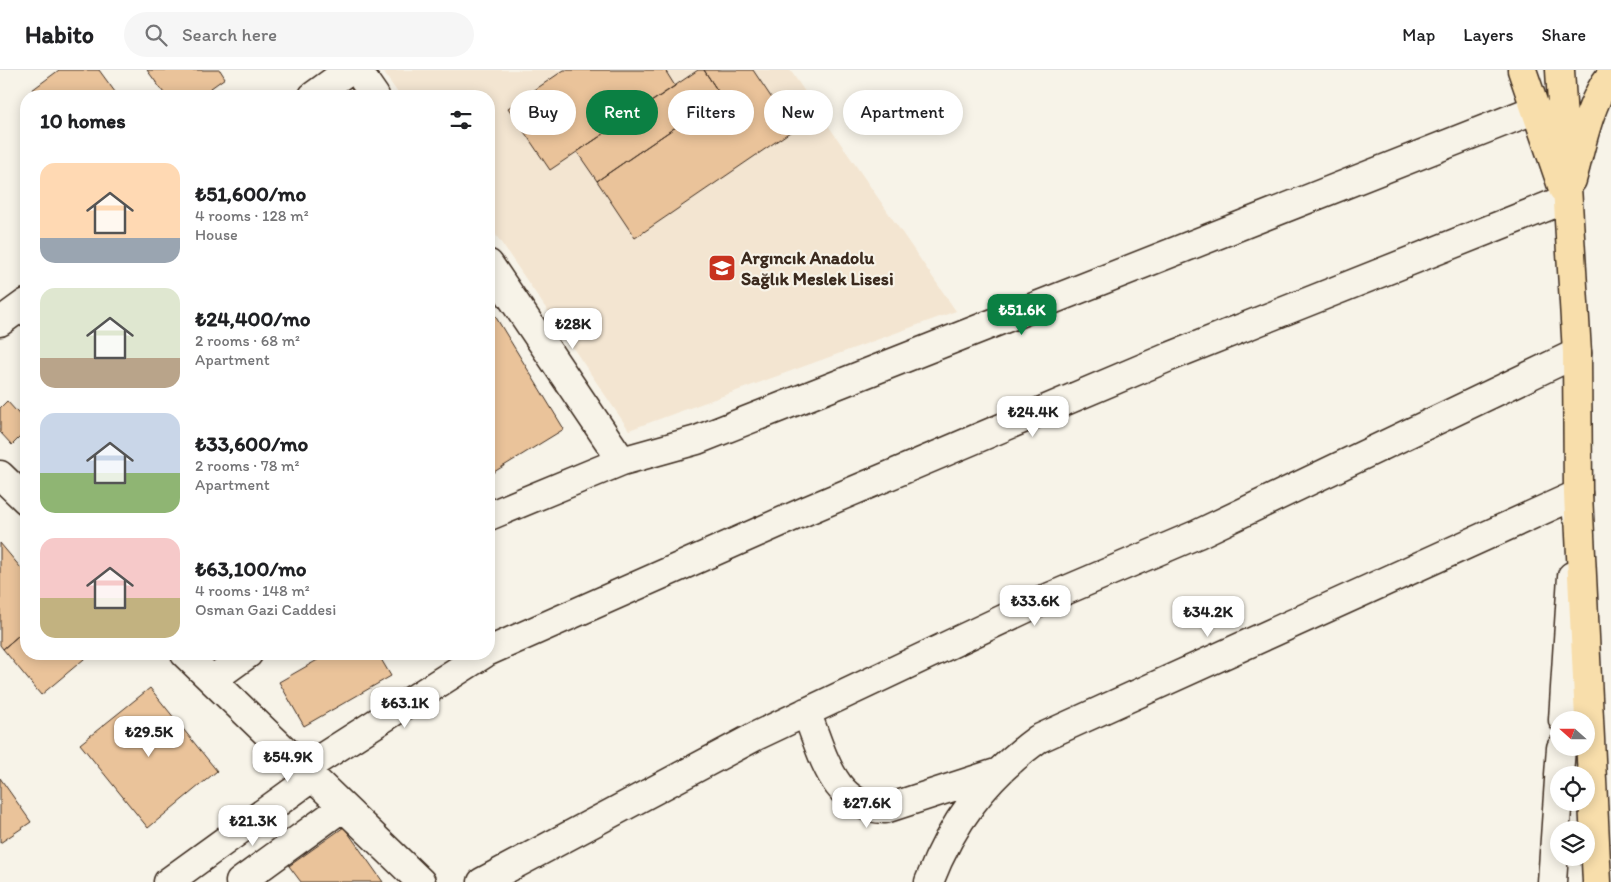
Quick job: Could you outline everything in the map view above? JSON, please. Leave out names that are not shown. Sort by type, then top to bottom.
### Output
[{"type":"main road","points":[[1522,70],[1566,199]]},
{"type":"main road","points":[[1560,70],[1576,353],[1578,494],[1597,882]]},
{"type":"main road","points":[[1566,199],[1595,102],[1601,88],[1611,75]]},
{"type":"street","points":[[322,90],[350,70]]},
{"type":"street","points":[[357,70],[371,90]]},
{"type":"street","points":[[495,514],[622,461],[697,440],[1536,109]]},
{"type":"street","points":[[495,649],[808,510],[1160,361],[1566,199]]},
{"type":"street","points":[[495,273],[622,461]]},
{"type":"street","points":[[0,322],[20,307]]},
{"type":"street","points":[[482,882],[652,789],[806,712],[1050,597],[1198,534],[1576,353]]},
{"type":"street","points":[[0,475],[20,494]]},
{"type":"street","points":[[929,882],[949,836],[958,821],[996,772],[1038,739],[1578,494],[1564,711]]},
{"type":"street","points":[[191,660],[421,882]]},
{"type":"street","points":[[212,680],[240,660]]},
{"type":"street","points":[[168,882],[308,773],[475,660]]},
{"type":"street","points":[[806,712],[836,783],[850,799],[871,808],[885,809],[996,772]]},
{"type":"street","points":[[240,882],[343,807]]},
{"type":"street","points":[[1552,882],[1557,811]]},
{"type":"shaded area","name":"Argıncık Anadolu Sağlık Meslek Lisesi","points":[[389,70],[790,70],[804,90],[764,90],[764,135],[833,135],[833,132],[956,311],[629,430],[495,234],[495,90],[396,90],[384,73]]},
{"type":"building","points":[[59,70],[99,70],[114,90],[32,90]]},
{"type":"building","points":[[147,70],[220,70],[225,78],[208,90],[162,90]]},
{"type":"building","points":[[564,70],[665,70],[675,86],[658,97],[658,90],[586,90],[586,135],[602,135],[550,170],[526,135],[576,135],[576,90],[535,90]]},
{"type":"building","points":[[698,70],[704,70],[717,90],[668,90]]},
{"type":"building","points":[[704,70],[753,70],[766,90],[764,90],[764,135],[786,135],[635,238],[597,181],[668,132],[668,135],[754,135],[754,90],[717,90]]},
{"type":"building","points":[[668,90],[668,132],[597,181],[577,152],[602,135],[658,135],[658,97]]},
{"type":"building","points":[[495,316],[564,429],[495,471]]},
{"type":"building","points":[[7,401],[20,415],[20,437],[12,445],[0,432],[0,408]]},
{"type":"building","points":[[0,543],[20,567],[20,634],[3,649],[0,645]]},
{"type":"building","points":[[20,634],[20,660],[83,660],[41,695],[3,649]]},
{"type":"building","points":[[318,660],[382,660],[391,676],[304,726],[279,682]]},
{"type":"building","points":[[150,688],[217,771],[148,828],[80,744]]},
{"type":"building","points":[[0,778],[31,822],[0,843]]},
{"type":"building","points":[[344,827],[383,882],[301,882],[289,866]]},
{"type":"place","name":"Argıncık Anadolu Sağlık Meslek Lisesi","points":[[722,268]]}]
